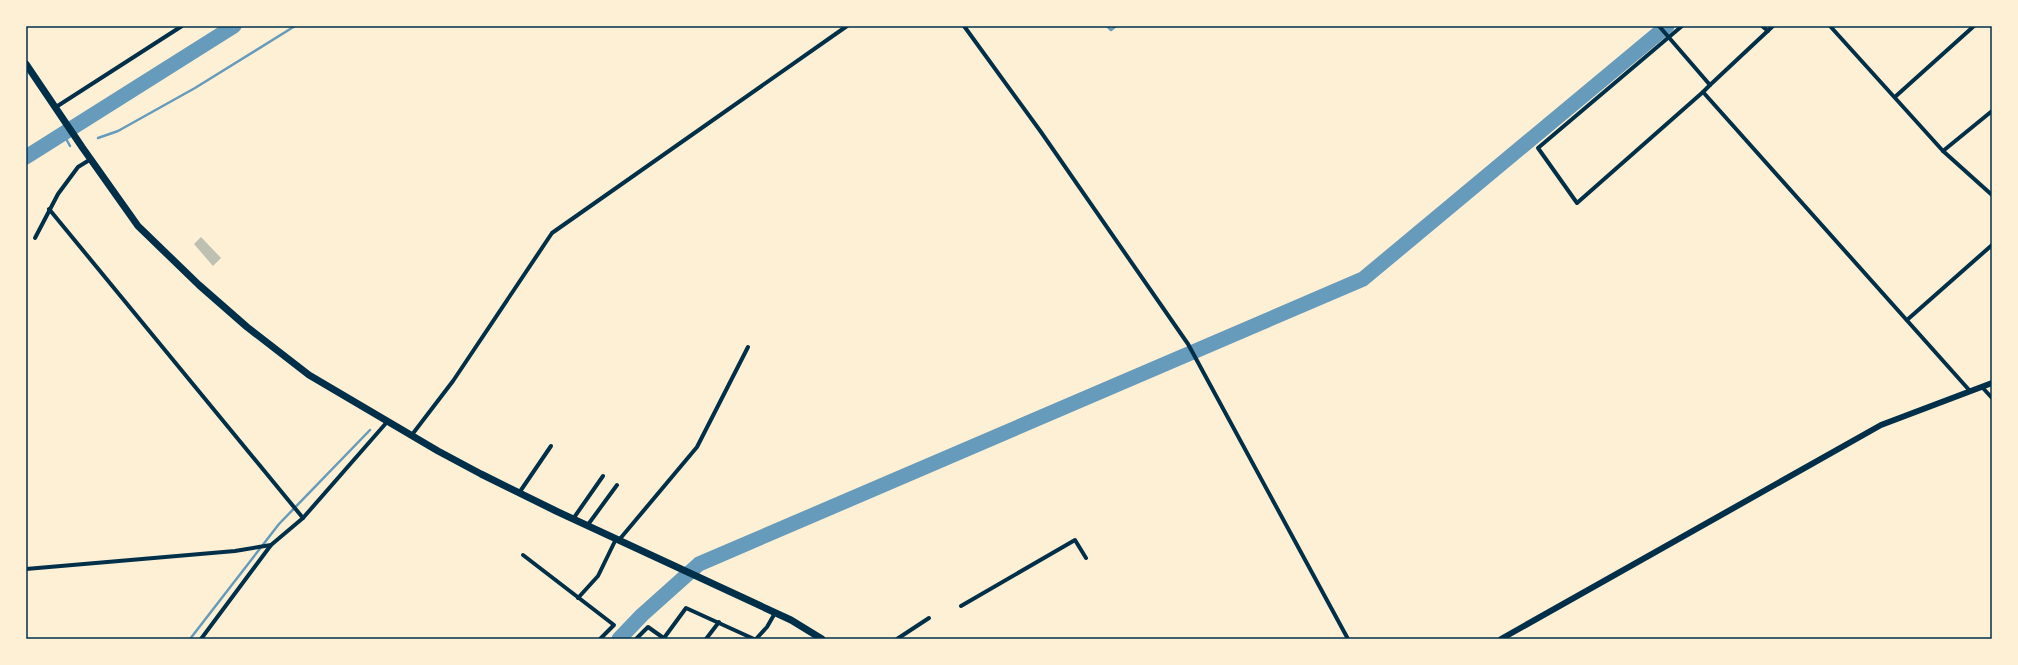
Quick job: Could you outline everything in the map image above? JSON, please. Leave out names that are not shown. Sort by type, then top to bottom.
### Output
[{"type":"main road","points":[[26,64],[138,226],[199,285],[247,327],[309,375],[412,436],[520,493],[587,526],[775,614],[791,620],[822,639]]},
{"type":"street","points":[[56,107],[182,26]]},
{"type":"street","points":[[412,436],[452,381],[552,233],[847,26]]},
{"type":"street","points":[[964,26],[1042,132],[1188,344],[1348,639]]},
{"type":"street","points":[[1659,26],[1710,85]]},
{"type":"street","points":[[1682,26],[1538,148],[1577,204],[1703,92],[1773,26]]},
{"type":"street","points":[[1762,26],[1768,31]]},
{"type":"street","points":[[1830,26],[1896,96],[1943,150],[1992,195]]},
{"type":"street","points":[[1896,96],[1974,26]]},
{"type":"street","points":[[1703,92],[1970,391]]},
{"type":"street","points":[[1943,150],[1992,112]]},
{"type":"street","points":[[35,238],[58,194],[78,167],[91,159]]},
{"type":"street","points":[[49,209],[303,518]]},
{"type":"street","points":[[1908,320],[1992,245]]},
{"type":"street","points":[[578,598],[598,576],[617,540],[697,446],[748,347]]},
{"type":"street","points":[[1501,639],[1881,425],[1992,383]]},
{"type":"street","points":[[1982,387],[1992,398]]},
{"type":"street","points":[[201,639],[271,545],[303,518],[387,422]]},
{"type":"street","points":[[520,493],[551,446]]},
{"type":"street","points":[[573,519],[603,476]]},
{"type":"street","points":[[587,526],[617,485]]},
{"type":"street","points":[[961,606],[1075,540],[1086,558]]},
{"type":"street","points":[[26,569],[235,551],[271,545]]},
{"type":"street","points":[[523,555],[614,625],[600,639]]},
{"type":"street","points":[[636,639],[648,627],[664,639],[686,608],[755,639],[767,627],[775,614]]},
{"type":"street","points":[[897,639],[929,618]]},
{"type":"street","points":[[706,639],[719,622]]},
{"type":"building","points":[[201,237],[221,258],[213,266],[194,244]]},
{"type":"waterway","points":[[26,157],[234,26]]},
{"type":"waterway","points":[[98,138],[118,131],[195,88],[295,26]]},
{"type":"waterway","points":[[1107,26],[1111,30],[1116,26]]},
{"type":"waterway","points":[[619,639],[642,615],[699,564],[1363,279],[1667,26]]},
{"type":"waterway","points":[[63,133],[70,146]]},
{"type":"waterway","points":[[190,639],[279,524],[370,430]]}]
